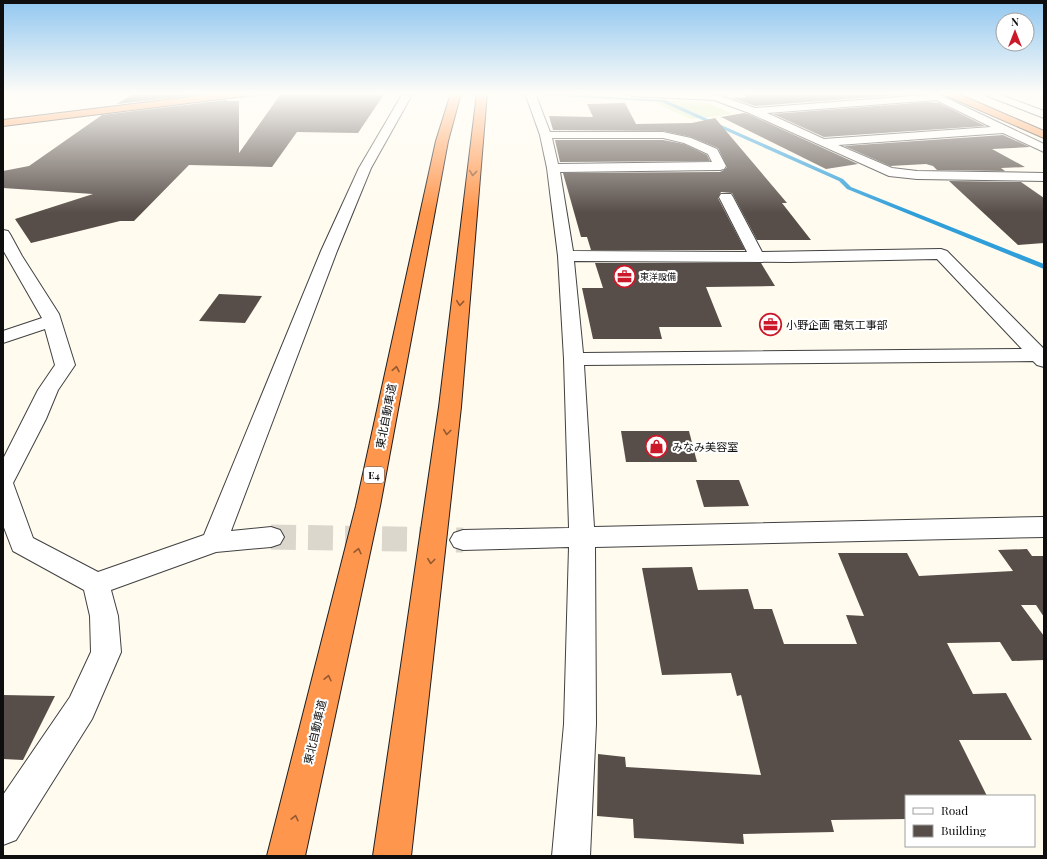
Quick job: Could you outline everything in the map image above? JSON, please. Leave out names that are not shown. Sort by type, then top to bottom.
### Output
[{"type":"highway","name":"東北自動車道","points":[[286,856],[368,506],[440,149],[445,133]]},
{"type":"highway","points":[[392,856],[450,407],[478,133]]},
{"type":"street","points":[[214,542],[329,252],[365,168],[385,133]]},
{"type":"street","points":[[803,133],[889,172],[916,175],[1044,176]]},
{"type":"street","points":[[824,142],[948,133]]},
{"type":"street","points":[[1013,133],[1044,148]]},
{"type":"street","points":[[553,168],[720,166],[714,152],[687,140],[663,135],[546,135],[553,168],[566,256],[574,359],[582,538],[580,724],[571,856]]},
{"type":"street","points":[[726,197],[758,257]]},
{"type":"street","points":[[3,234],[14,256],[50,314],[65,366],[48,390],[4,491],[22,544],[96,584],[104,616],[106,652],[81,708],[3,827]]},
{"type":"street","points":[[566,256],[758,257],[941,254],[1042,357]]},
{"type":"street","points":[[3,337],[52,320]]},
{"type":"street","points":[[574,359],[1042,357]]},
{"type":"street","points":[[463,540],[1044,527]]},
{"type":"street","points":[[96,584],[214,542],[271,537]]},
{"type":"building","points":[[76,133],[239,133],[239,153],[253,133],[296,133],[272,167],[189,165],[134,221],[120,221],[31,243],[15,219],[93,194],[3,188],[3,171],[29,166]]},
{"type":"building","points":[[673,133],[728,133],[787,203],[782,203],[811,240],[757,240],[732,193],[721,192],[718,198],[745,250],[591,250],[587,237],[581,237],[563,173],[720,172],[727,167],[718,148],[691,137]]},
{"type":"building","points":[[753,133],[790,133],[858,164],[826,169]]},
{"type":"building","points":[[815,133],[881,133],[824,137]]},
{"type":"building","points":[[1003,135],[1030,147],[992,149],[1025,167],[1001,168],[1005,171],[937,170],[933,166],[926,164],[890,166],[844,146]]},
{"type":"building","points":[[555,140],[663,140],[684,144],[707,155],[710,161],[560,162]]},
{"type":"building","points":[[949,181],[1021,182],[1044,198],[1044,243],[1018,245]]},
{"type":"building","points":[[595,263],[761,263],[775,286],[706,287],[722,327],[659,327],[662,339],[593,339],[582,288],[603,288]]},
{"type":"building","points":[[219,294],[262,296],[245,323],[199,321]]},
{"type":"building","points":[[621,431],[689,431],[697,462],[626,462]]},
{"type":"building","points":[[696,480],[739,480],[749,506],[704,507]]},
{"type":"building","points":[[1027,549],[1032,556],[1044,556],[1044,617],[1036,605],[1021,605],[1044,636],[1044,660],[1012,661],[1000,642],[947,643],[973,694],[1006,693],[1032,740],[959,740],[986,795],[905,795],[905,819],[831,820],[834,832],[743,834],[744,844],[634,838],[633,819],[597,816],[598,754],[625,757],[626,767],[761,775],[741,695],[737,696],[731,673],[662,675],[642,568],[692,567],[698,590],[748,589],[754,609],[772,609],[784,644],[857,644],[846,615],[864,616],[838,553],[907,553],[919,576],[1013,571],[998,550]]},
{"type":"building","points":[[3,695],[55,696],[23,760],[3,759]]},
{"type":"waterway","points":[[735,133],[841,180],[849,188],[1044,267]]},
{"type":"tunnel","points":[[271,537],[463,540]]},
{"type":"place","name":"東洋設備","points":[[624,277]]},
{"type":"place","name":"小野企画 電気工事部","points":[[771,325]]},
{"type":"place","name":"みなみ美容室","points":[[656,447]]}]
